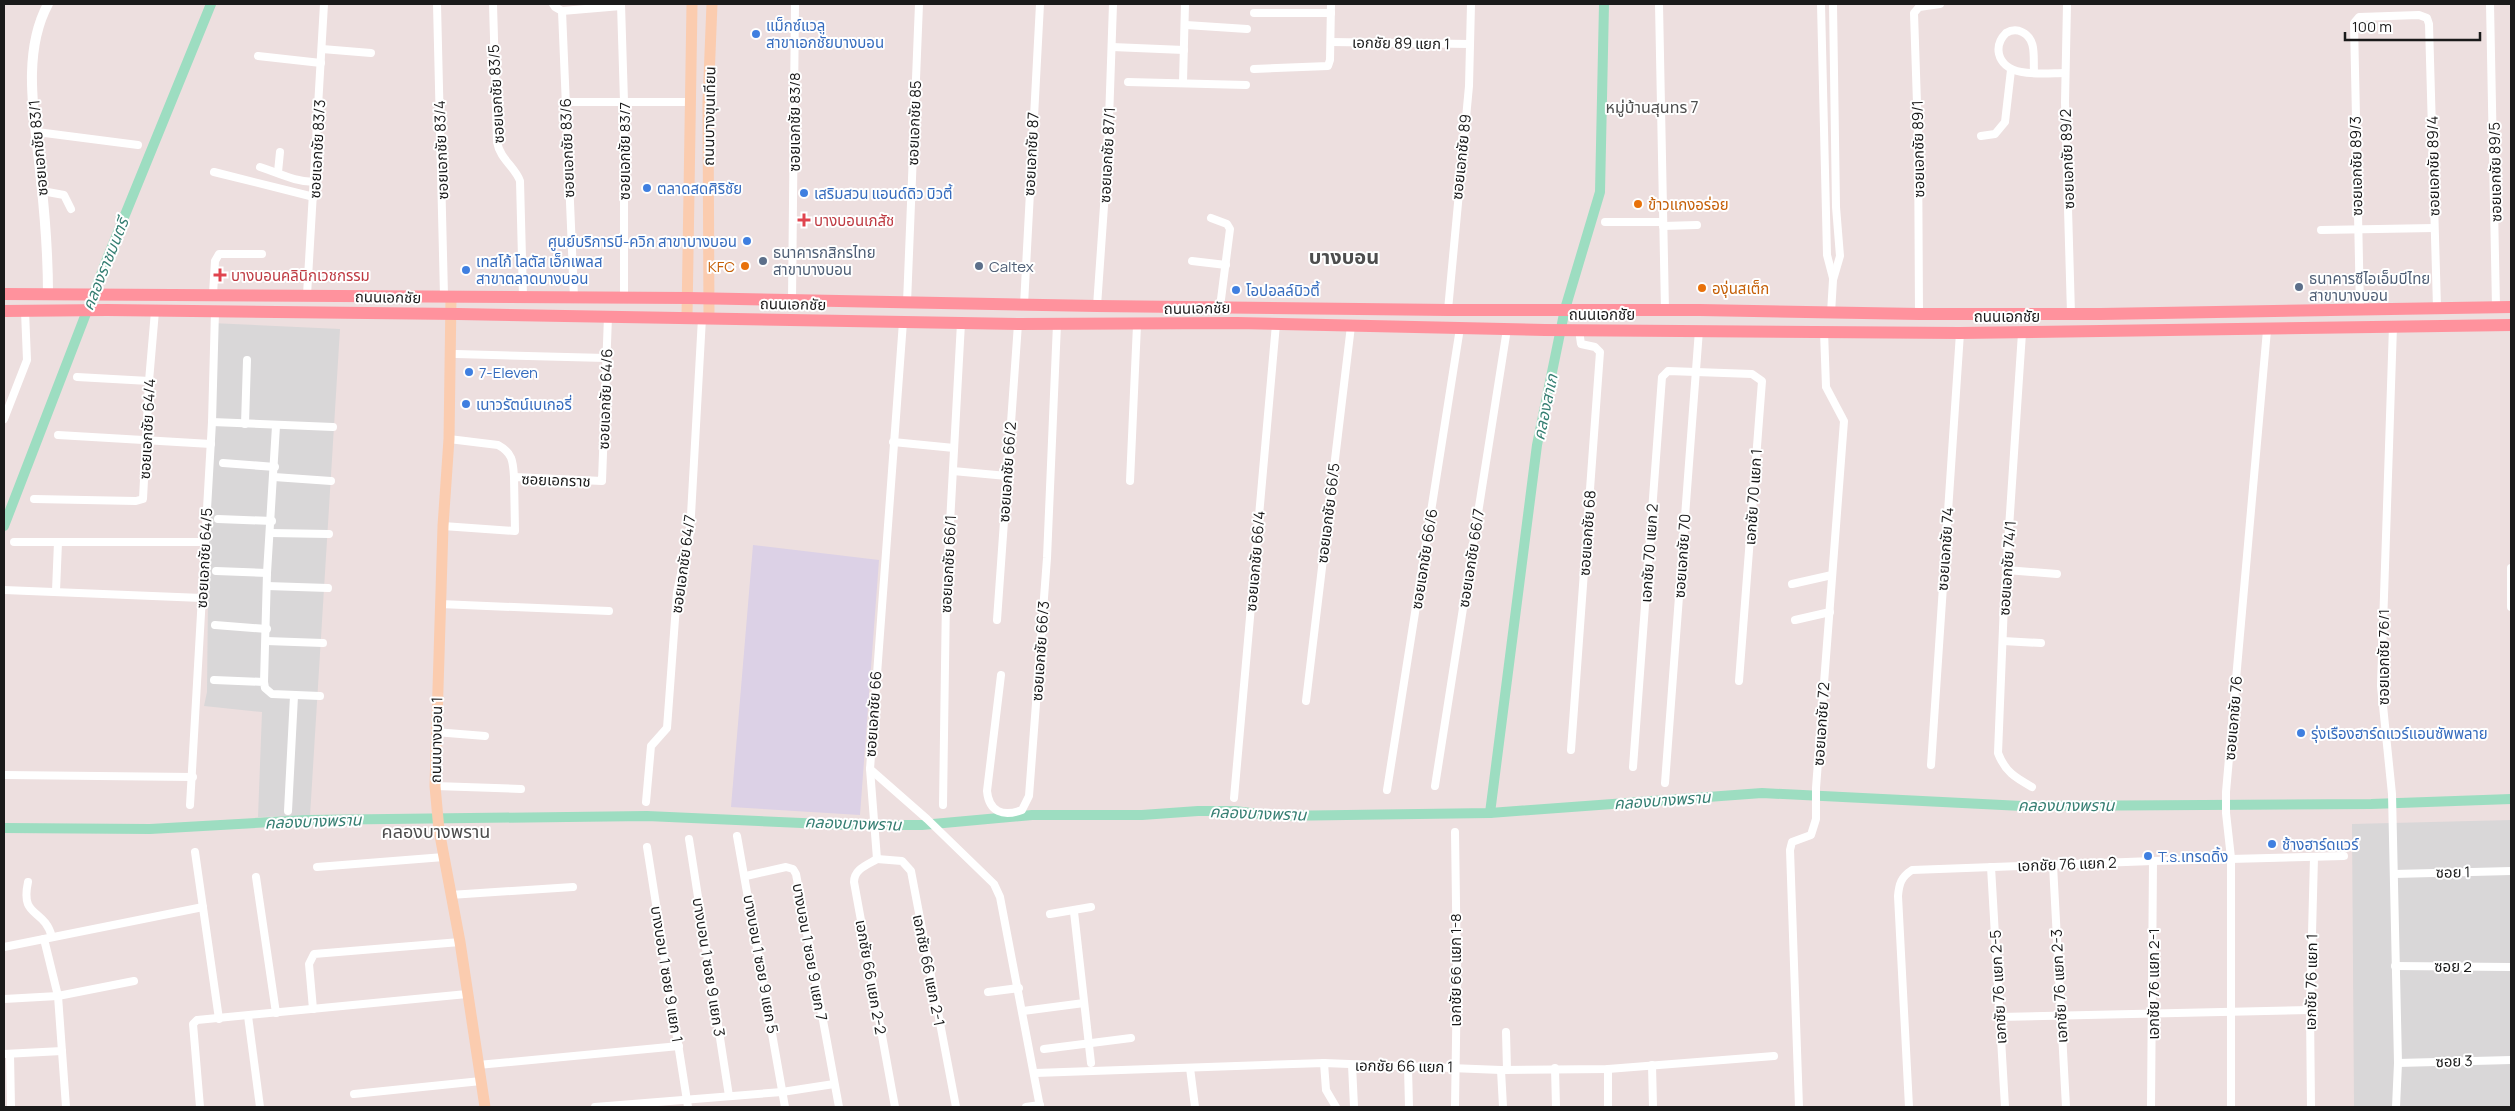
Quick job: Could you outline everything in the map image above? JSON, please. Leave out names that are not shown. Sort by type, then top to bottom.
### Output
[{"type":"main road","name":"ถนนบางขุนเทียน","points":[[687,317],[692,4]]},
{"type":"main road","name":"ถนนบางขุนเทียน","points":[[705,318],[708,299],[708,103],[712,4]]},
{"type":"main road","points":[[691,102],[708,103]]},
{"type":"main road","name":"ถนนเอกชัย","points":[[4,294],[688,298],[1097,306],[1234,306],[1550,311],[1665,310],[1919,314],[2071,314],[2511,307]]},
{"type":"main road","name":"ถนนบางบอน 1","points":[[451,296],[456,354],[456,362],[451,370]]},
{"type":"main road","points":[[1184,306],[1196,310],[1200,316],[1196,321],[1184,324]]},
{"type":"main road","points":[[1234,306],[1228,308],[1224,315],[1229,321],[1237,323]]},
{"type":"main road","name":"ถนนเอกชัย","points":[[4,311],[155,310],[687,317],[1018,324],[1137,325],[1237,323],[1545,330],[1960,333],[2511,325]]},
{"type":"main road","name":"ถนนบางบอน 1","points":[[454,314],[443,526],[435,732],[435,786],[439,830],[460,942],[485,1107]]},
{"type":"street","name":"ซอยเอกชัย 83/1","points":[[48,4],[38,26],[34,48],[33,87],[42,190],[48,294]]},
{"type":"street","name":"ซอยเอกชัย 83/3","points":[[307,295],[324,4]]},
{"type":"street","name":"ซอยเอกชัย 83/4","points":[[437,4],[451,296]]},
{"type":"street","name":"ซอยเอกชัย 83/5","points":[[493,4],[497,142],[501,155],[518,175],[520,182],[523,297]]},
{"type":"street","points":[[553,4],[555,8],[562,11],[621,5]]},
{"type":"street","name":"ซอยเอกชัย 83/8","points":[[792,301],[794,4]]},
{"type":"street","name":"ซอยเอกชัย 85","points":[[907,303],[919,4]]},
{"type":"street","name":"ซอยเอกชัย 87","points":[[1024,305],[1040,4]]},
{"type":"street","name":"ซอยเอกชัย 87/1","points":[[1097,306],[1113,4]]},
{"type":"street","points":[[1183,82],[1186,25],[1185,4]]},
{"type":"street","points":[[1254,69],[1324,67],[1330,63],[1331,4]]},
{"type":"street","name":"ซอยเอกชัย 89","points":[[1448,310],[1469,86],[1470,4]]},
{"type":"street","points":[[1659,4],[1665,310]]},
{"type":"street","points":[[1821,4],[1827,255],[1833,280]]},
{"type":"street","points":[[1830,313],[1833,280],[1840,256],[1836,207],[1833,4]]},
{"type":"street","name":"ซอยเอกชัย 89/1","points":[[1919,314],[1918,134],[1914,13],[1916,8],[1940,4]]},
{"type":"street","name":"ซอยเอกชัย 89/2","points":[[2067,4],[2065,73],[2071,314]]},
{"type":"street","name":"ซอยเอกชัย 89/5","points":[[2490,4],[2496,308]]},
{"type":"street","name":"ซอยเอกชัย 83/7","points":[[621,5],[624,102],[624,298]]},
{"type":"street","name":"ซอยเอกชัย 83/6","points":[[562,11],[574,298]]},
{"type":"street","points":[[1254,13],[1331,13]]},
{"type":"street","name":"ซอยเอกชัย 89/4","points":[[2354,23],[2359,17],[2419,15],[2427,18],[2429,24],[2437,308]]},
{"type":"street","name":"ซอยเอกชัย 89/3","points":[[2354,23],[2360,309]]},
{"type":"street","points":[[1186,25],[1247,29]]},
{"type":"street","points":[[2034,72],[2033,41],[2030,36],[2019,30],[2006,33],[1998,43],[2001,59],[2011,70],[2034,72],[2065,73]]},
{"type":"street","name":"เอกชัย 89 แยก 1","points":[[1331,42],[1470,44]]},
{"type":"street","points":[[1112,47],[1184,50]]},
{"type":"street","points":[[322,49],[371,53]]},
{"type":"street","points":[[258,56],[321,63]]},
{"type":"street","points":[[1981,136],[1995,134],[2005,122],[2011,70]]},
{"type":"street","points":[[1128,82],[1246,85]]},
{"type":"street","points":[[565,102],[691,102]]},
{"type":"street","points":[[37,132],[138,145]]},
{"type":"street","points":[[278,172],[280,152]]},
{"type":"street","points":[[260,167],[278,172],[297,181],[315,182]]},
{"type":"street","points":[[214,172],[314,197]]},
{"type":"street","points":[[42,190],[64,195],[71,209]]},
{"type":"street","points":[[1211,218],[1229,226],[1220,307]]},
{"type":"street","points":[[1605,222],[1697,225]]},
{"type":"street","points":[[2321,230],[2434,228]]},
{"type":"street","points":[[214,294],[215,260],[219,254],[262,254]]},
{"type":"street","points":[[1192,261],[1226,265]]},
{"type":"street","name":"ซอยเอกชัย 64/4","points":[[34,499],[136,501],[143,499],[145,440],[155,310]]},
{"type":"street","points":[[4,418],[27,360],[25,311]]},
{"type":"street","name":"ซอยเอกชัย 64/5","points":[[190,805],[211,444],[215,311]]},
{"type":"street","name":"ซอยเอกชัย 64/6","points":[[602,481],[608,316]]},
{"type":"street","name":"ซอยเอกชัย 64/7","points":[[646,802],[651,746],[667,728],[677,592],[690,533],[705,318]]},
{"type":"street","name":"ซอยเอกชัย 66","points":[[903,322],[870,769],[927,819],[994,884],[1000,896],[1040,1106]]},
{"type":"street","name":"ซอยเอกชัย 66/1","points":[[943,804],[945,624],[961,323]]},
{"type":"street","name":"ซอยเอกชัย 66/2","points":[[997,620],[1018,324]]},
{"type":"street","name":"ซอยเอกชัย 66/3","points":[[1001,675],[987,791],[991,806],[996,811],[1004,813],[1022,810],[1029,796],[1047,558],[1057,324]]},
{"type":"street","name":"ซอยเอกชัย 66/4","points":[[1234,798],[1276,324]]},
{"type":"street","points":[[1130,481],[1137,325]]},
{"type":"street","name":"ซอยเอกชัย 66/5","points":[[1306,701],[1350,326]]},
{"type":"street","name":"ซอยเอกชัย 76/1","points":[[2393,326],[2380,686],[2392,794],[2398,1063],[2396,1107]]},
{"type":"street","name":"ซอยเอกชัย 66/6","points":[[1387,790],[1460,328]]},
{"type":"street","name":"ซอยเอกชัย 66/7","points":[[1435,786],[1507,329]]},
{"type":"street","name":"ซอยเอกชัย 68","points":[[1571,750],[1600,352],[1596,347],[1581,344],[1576,330]]},
{"type":"street","name":"ซอยเอกชัย 70","points":[[1665,783],[1699,330]]},
{"type":"street","name":"ซอยเอกชัย 76","points":[[2231,1107],[2229,1011],[2231,858],[2226,813],[2226,792],[2267,330]]},
{"type":"street","name":"ซอยเอกชัย 72","points":[[1799,1107],[1790,850],[1792,842],[1798,838],[1808,838],[1811,835],[1816,819],[1816,788],[1844,421],[1826,387],[1824,331]]},
{"type":"street","name":"ซอยเอกชัย 74","points":[[1931,766],[1960,333]]},
{"type":"street","name":"ซอยเอกชัย 74/1","points":[[2022,333],[2006,570],[1998,753],[2003,767],[2013,776],[2032,787]]},
{"type":"street","points":[[456,354],[606,358]]},
{"type":"street","points":[[245,424],[246,360]]},
{"type":"street","name":"เอกชัย 70 แยก 2","points":[[1633,766],[1662,378],[1668,371],[1696,372]]},
{"type":"street","name":"เอกชัย 70 แยก 1","points":[[1696,372],[1752,374],[1762,381],[1739,681]]},
{"type":"street","points":[[76,377],[149,381]]},
{"type":"street","points":[[212,422],[334,427]]},
{"type":"street","points":[[276,426],[272,521],[267,573],[264,682],[265,688],[272,694],[320,696]]},
{"type":"street","points":[[58,435],[211,444]]},
{"type":"street","points":[[449,439],[498,445],[505,449],[510,453],[514,477]]},
{"type":"street","points":[[893,442],[954,448]]},
{"type":"street","points":[[223,463],[275,467]]},
{"type":"street","points":[[953,472],[1007,476]]},
{"type":"street","points":[[274,477],[331,481]]},
{"type":"street","name":"ซอยเอกราช","points":[[443,526],[515,531],[514,477],[602,481]]},
{"type":"street","points":[[218,519],[272,521]]},
{"type":"street","points":[[271,533],[329,534]]},
{"type":"street","points":[[14,542],[205,542]]},
{"type":"street","points":[[56,591],[58,542]]},
{"type":"street","points":[[2511,568],[2511,607]]},
{"type":"street","points":[[2006,570],[2057,574]]},
{"type":"street","points":[[216,571],[267,573]]},
{"type":"street","points":[[1792,584],[1832,575]]},
{"type":"street","points":[[267,586],[328,588]]},
{"type":"street","points":[[4,590],[202,598]]},
{"type":"street","points":[[440,604],[609,612]]},
{"type":"street","points":[[1796,620],[1830,612]]},
{"type":"street","points":[[216,626],[266,628]]},
{"type":"street","points":[[266,641],[323,642]]},
{"type":"street","points":[[2002,641],[2041,643]]},
{"type":"street","points":[[214,680],[264,682]]},
{"type":"street","points":[[288,811],[294,696]]},
{"type":"street","points":[[435,732],[485,736]]},
{"type":"street","points":[[870,769],[877,859]]},
{"type":"street","points":[[4,775],[192,777]]},
{"type":"street","points":[[435,786],[520,790]]},
{"type":"street","name":"เอกชัย 66 แยก 1-8","points":[[1455,832],[1457,975],[1454,1067],[1455,1107]]},
{"type":"street","name":"บางบอน 1 ซอย 9 แยก 5","points":[[738,836],[785,1107]]},
{"type":"street","name":"บางบอน 1 ซอย 9 แยก 3","points":[[689,839],[729,1096]]},
{"type":"street","name":"บางบอน 1 ซอย 9 แยก 1","points":[[647,848],[687,1104]]},
{"type":"street","points":[[195,852],[219,1019]]},
{"type":"street","points":[[2231,858],[2344,856]]},
{"type":"street","points":[[317,867],[444,857]]},
{"type":"street","name":"เอกชัย 76 แยก 1","points":[[2311,1107],[2310,1010],[2314,857]]},
{"type":"street","name":"เอกชัย 76 แยก 2","points":[[1909,1107],[1898,896],[1899,883],[1905,874],[1912,870],[2231,858]]},
{"type":"street","name":"เอกชัย 66 แยก 2-2","points":[[877,859],[859,869],[854,882],[895,1107]]},
{"type":"street","name":"เอกชัย 66 แยก 2-1","points":[[877,859],[902,861],[911,871],[956,1107]]},
{"type":"street","name":"เอกชัย 76 แยก 2-1","points":[[2151,1107],[2153,861]]},
{"type":"street","name":"เอกชัย 76 แยก 2-3","points":[[2053,865],[2066,1107]]},
{"type":"street","name":"เอกชัย 76 แยก 2-5","points":[[1991,867],[2005,1107]]},
{"type":"street","name":"บางบอน 1 ซอย 9 แยก 7","points":[[746,876],[786,868],[796,874],[839,1107]]},
{"type":"street","name":"ซอย 1","points":[[2394,874],[2511,871]]},
{"type":"street","points":[[256,877],[276,1013]]},
{"type":"street","points":[[28,882],[25,899],[28,907],[48,924],[48,938],[58,996],[66,1107]]},
{"type":"street","points":[[450,895],[573,887]]},
{"type":"street","points":[[4,947],[203,907]]},
{"type":"street","points":[[1050,914],[1074,912],[1092,907]]},
{"type":"street","points":[[1074,912],[1092,1063]]},
{"type":"street","points":[[313,1009],[309,964],[314,954],[460,942]]},
{"type":"street","name":"ซอย 2","points":[[2395,966],[2511,966]]},
{"type":"street","points":[[4,999],[58,996],[134,981]]},
{"type":"street","points":[[988,992],[1019,988]]},
{"type":"street","points":[[200,1107],[193,1024],[197,1020],[467,994]]},
{"type":"street","points":[[1023,1011],[1084,1003]]},
{"type":"street","points":[[2000,1017],[2310,1010]]},
{"type":"street","points":[[248,1016],[260,1107]]},
{"type":"street","points":[[1503,1107],[1506,1032]]},
{"type":"street","points":[[1044,1049],[1131,1038]]},
{"type":"street","points":[[478,1065],[679,1046]]},
{"type":"street","points":[[11,1107],[7,1054],[62,1051]]},
{"type":"street","name":"เอกชัย 66 แยก 1","points":[[1034,1072],[1324,1063],[1504,1070],[1608,1069],[1774,1056]]},
{"type":"street","name":"ซอย 3","points":[[2398,1063],[2511,1060]]},
{"type":"street","points":[[1324,1063],[1326,1090],[1336,1107]]},
{"type":"street","points":[[1352,1065],[1354,1107]]},
{"type":"street","points":[[1652,1065],[1653,1107]]},
{"type":"street","points":[[1408,1067],[1408,1107]]},
{"type":"street","points":[[1190,1068],[1195,1107]]},
{"type":"street","points":[[1556,1068],[1556,1107]]},
{"type":"street","points":[[1608,1069],[1608,1107]]},
{"type":"street","points":[[354,1094],[481,1081]]},
{"type":"street","points":[[595,1107],[687,1104],[729,1096],[782,1092],[834,1084]]},
{"type":"street","points":[[1026,1107],[1040,1106]]},
{"type":"shaded area","points":[[211,323],[340,329],[310,816],[258,817],[262,712],[204,706],[207,692]]},
{"type":"shaded area","points":[[753,545],[879,560],[860,815],[731,807]]},
{"type":"shaded area","points":[[2511,820],[2511,1107],[2354,1107],[2352,824]]},
{"type":"waterway","name":"คลองราชมนตรี","points":[[4,526],[107,259],[211,4]]},
{"type":"waterway","name":"คลองสาเก","points":[[1490,813],[1537,445],[1565,309],[1600,192],[1604,4]]},
{"type":"waterway","name":"คลองบางพราน","points":[[4,828],[150,829],[307,820],[647,816],[847,825],[922,825],[1032,815],[1142,815],[1198,811],[1235,811],[1275,816],[1490,813],[1762,793],[2022,806],[2371,804],[2511,799]]},
{"type":"place","name":"แม็กซ์แวลู สาขาเอกชัยบางบอน","points":[[756,34]]},
{"type":"place","name":"ตลาดสดศิริชัย","points":[[647,188]]},
{"type":"place","name":"เสริมสวน แอนด์ดิว บิวตี้","points":[[804,193]]},
{"type":"place","name":"ข้าวแกงอร่อย","points":[[1638,204]]},
{"type":"place","name":"บางบอนเภสัช","points":[[804,220]]},
{"type":"place","name":"ศูนย์บริการบี-ควิก สาขาบางบอน","points":[[747,241]]},
{"type":"place","name":"ธนาคารกสิกรไทย สาขาบางบอน","points":[[763,261]]},
{"type":"place","name":"KFC","points":[[745,266]]},
{"type":"place","name":"Caltex","points":[[979,266]]},
{"type":"place","name":"เทสโก้ โลตัส เอ็กเพลส สาขาตลาดบางบอน","points":[[466,270]]},
{"type":"place","name":"บางบอนคลินิกเวชกรรม","points":[[220,275]]},
{"type":"place","name":"ธนาคารซีไอเอ็มบีไทย สาขาบางบอน","points":[[2299,287]]},
{"type":"place","name":"องุ่นสเต็ก","points":[[1702,288]]},
{"type":"place","name":"โอปอลล์บิวตี้","points":[[1236,290]]},
{"type":"place","name":"7-Eleven","points":[[469,372]]},
{"type":"place","name":"เนาวรัตน์เบเกอรี่","points":[[466,404]]},
{"type":"place","name":"รุ่งเรืองฮาร์ดแวร์แอนซัพพลาย","points":[[2301,733]]},
{"type":"place","name":"ช้างฮาร์ดแวร์","points":[[2272,844]]},
{"type":"place","name":"T.s.เทรดดิ้ง","points":[[2148,856]]},
{"type":"district","name":"หมู่บ้านสุนทร 7","points":[[1652,107]]},
{"type":"district","name":"บางบอน","points":[[1344,256]]},
{"type":"district","name":"คลองบางพราน","points":[[436,831]]}]
